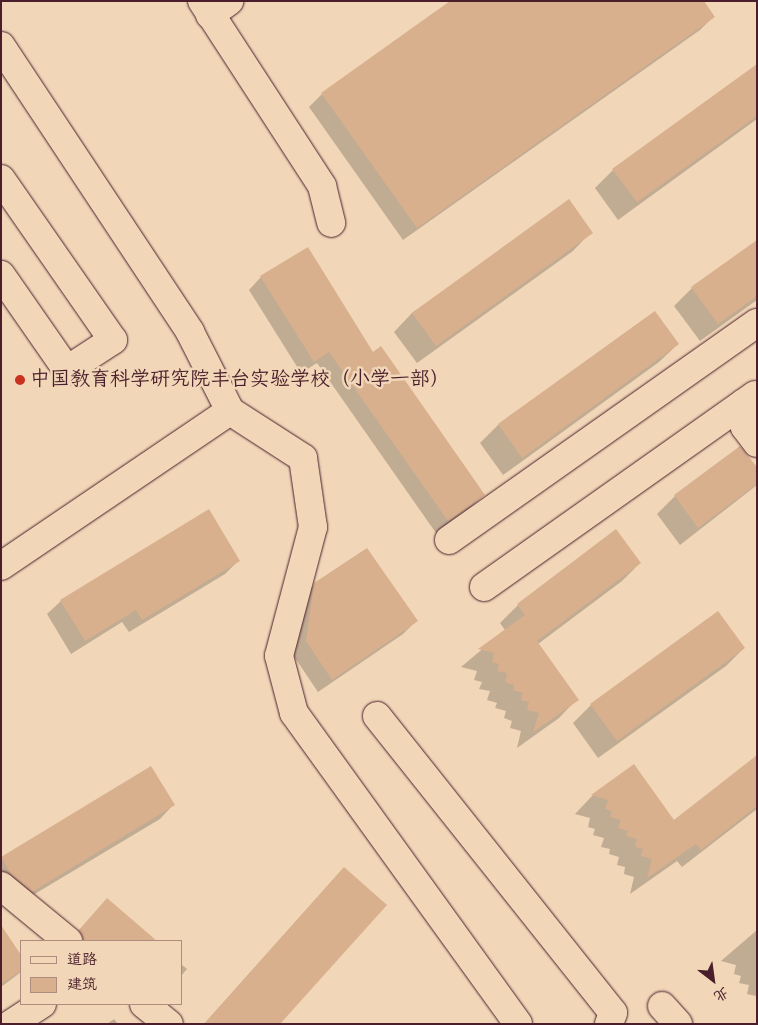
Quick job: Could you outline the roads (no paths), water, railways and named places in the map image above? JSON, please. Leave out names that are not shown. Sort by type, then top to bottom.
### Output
[{"type":"street","points":[[214,6],[322,186],[331,223]]},
{"type":"street","points":[[1,46],[190,332],[230,411],[303,458],[313,527],[279,656],[294,713],[518,1024]]},
{"type":"street","points":[[1,179],[113,340],[67,370],[1,275]]},
{"type":"street","points":[[449,540],[757,322]]},
{"type":"street","points":[[750,398],[744,427],[757,443]]},
{"type":"street","points":[[484,587],[750,398]]},
{"type":"street","points":[[1,566],[230,411]]},
{"type":"street","points":[[377,716],[613,1013],[610,1024]]},
{"type":"street","points":[[1,886],[67,940]]},
{"type":"street","points":[[11,1024],[40,1005]]},
{"type":"street","points":[[145,1005],[169,1024]]},
{"type":"place","name":"中国教育科学研究院丰台实验学校（小学一部）","points":[[20,380]]}]
